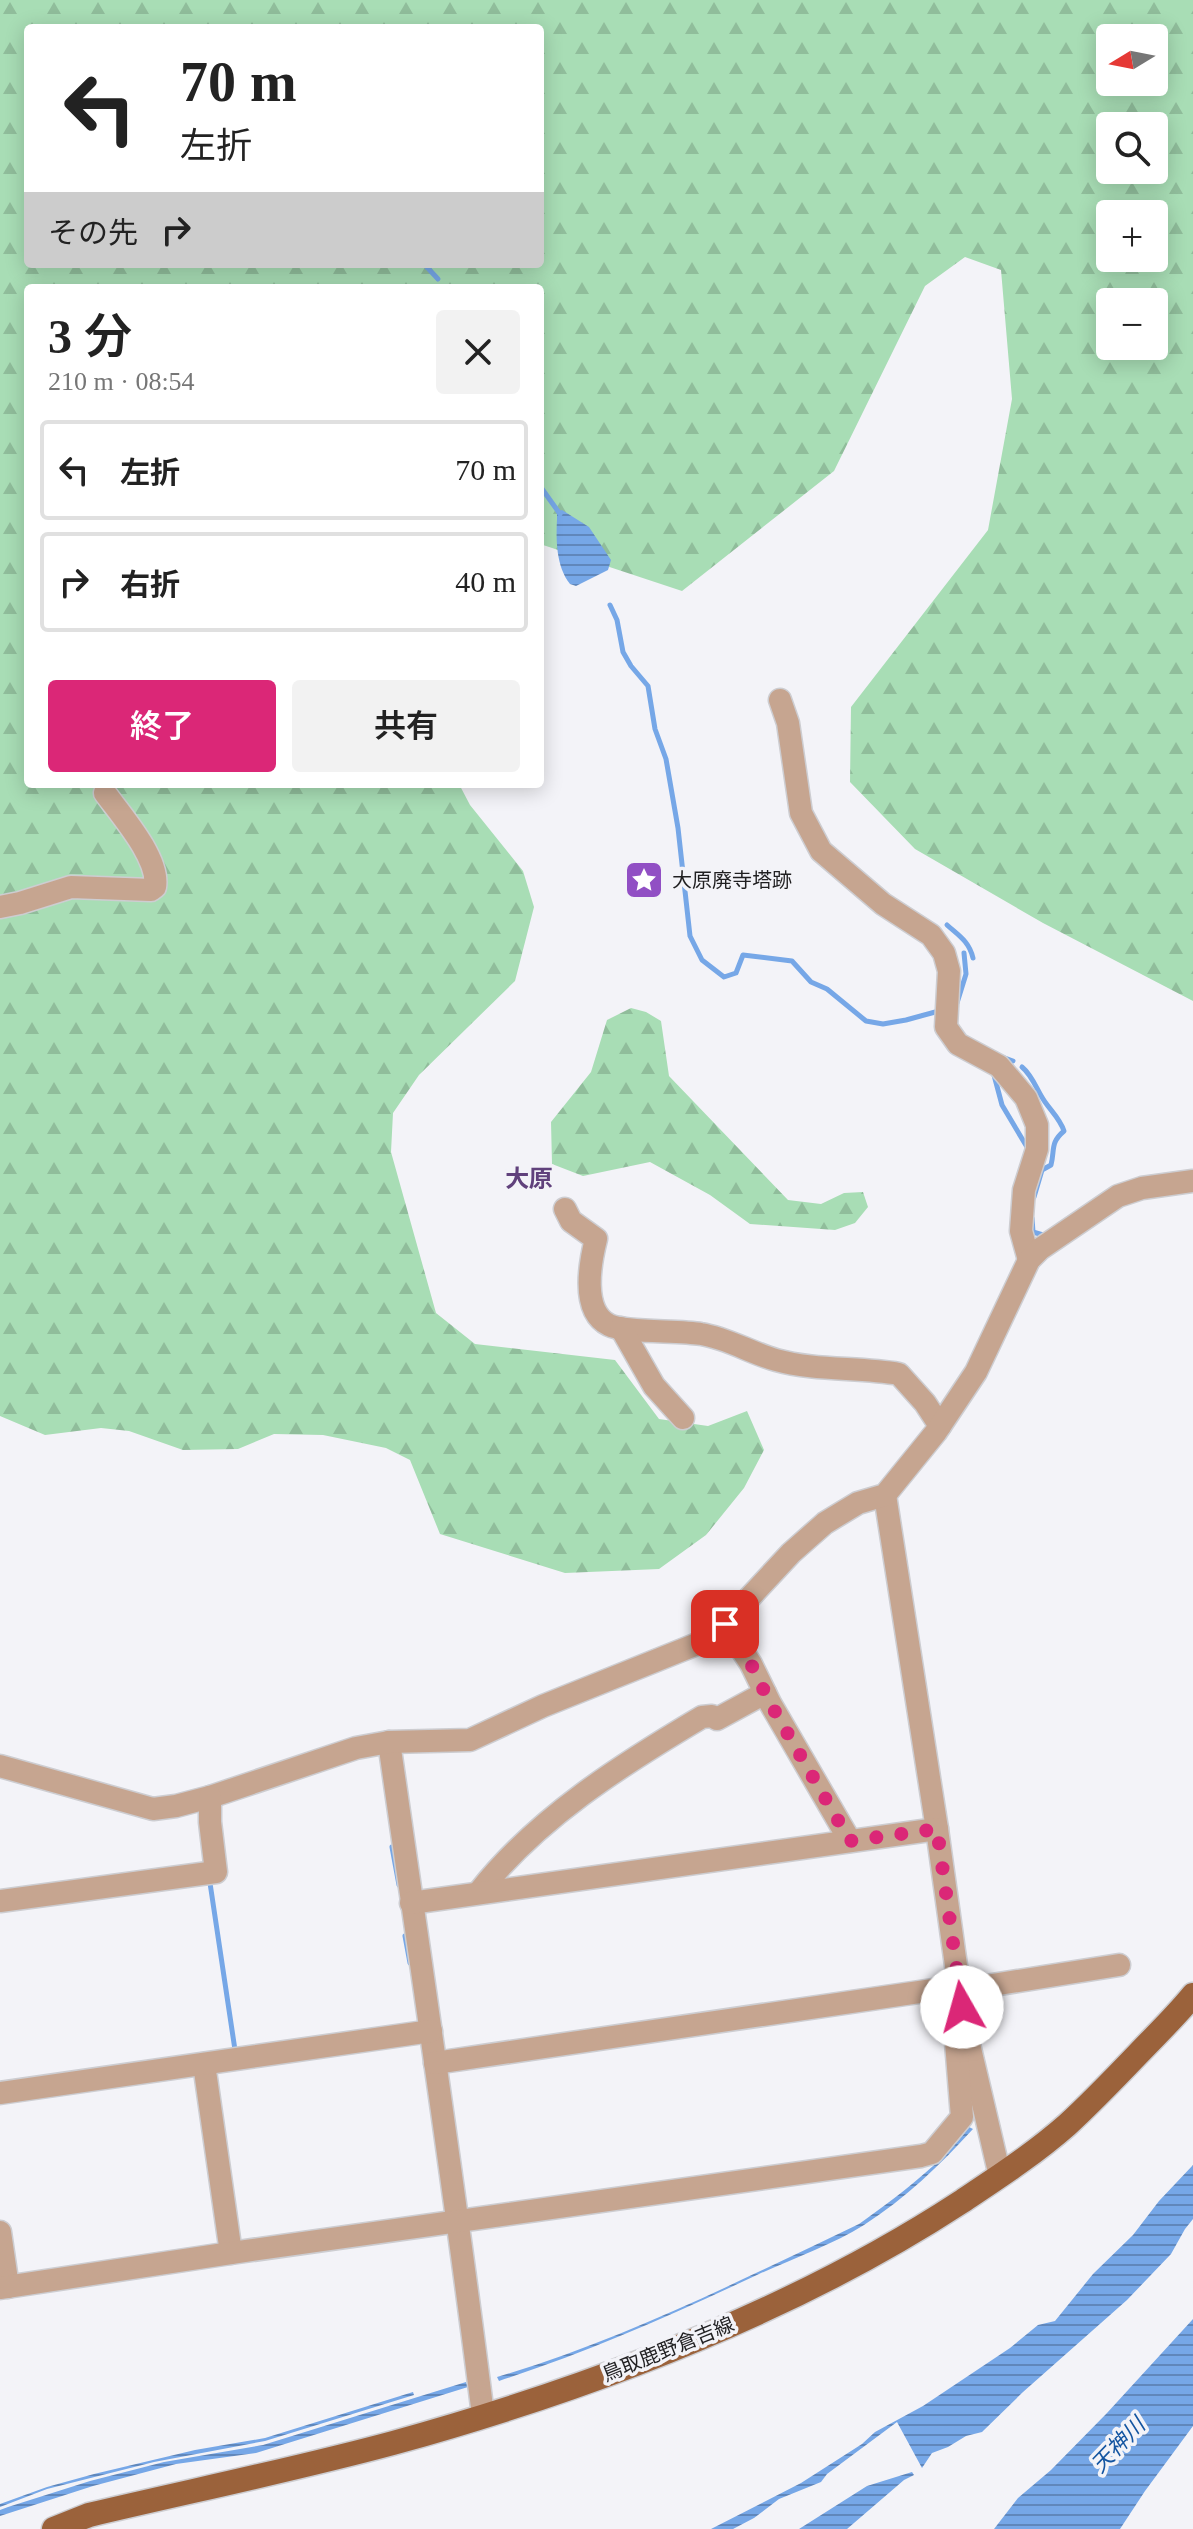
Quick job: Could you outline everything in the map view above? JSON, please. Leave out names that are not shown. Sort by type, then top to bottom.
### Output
[{"type":"main road","name":"鳥取鹿野倉吉線","points":[[54,2529],[89,2515],[393,2443],[541,2398],[668,2351],[819,2285],[896,2243],[1000,2176],[1065,2126],[1193,1995]]},
{"type":"street","points":[[780,700],[788,723],[801,813],[820,849],[883,904],[931,935],[944,953],[949,971],[946,1027],[958,1044],[999,1066],[1014,1067],[1037,1125],[1037,1149],[1024,1190],[1021,1231],[1029,1260]]},
{"type":"street","points":[[0,907],[71,887],[151,890],[155,887],[154,872],[145,849],[105,793]]},
{"type":"street","points":[[0,1766],[153,1809],[176,1806],[356,1748],[389,1742],[470,1740],[543,1706],[707,1640],[791,1553],[825,1523],[858,1503],[885,1495],[940,1426],[976,1372],[1029,1260],[1040,1249],[1118,1196],[1142,1188],[1193,1181]]},
{"type":"street","points":[[565,1209],[571,1221],[596,1239],[588,1276],[596,1312],[608,1325],[704,1334],[778,1361],[899,1374],[925,1403],[940,1426]]},
{"type":"street","points":[[621,1328],[654,1386],[683,1418]]},
{"type":"street","points":[[885,1495],[964,2023],[1000,2176]]},
{"type":"street","points":[[725,1624],[751,1664],[850,1841]]},
{"type":"street","points":[[479,1892],[504,1860],[556,1816],[643,1752],[702,1717],[717,1719],[765,1693]]},
{"type":"street","points":[[389,1742],[459,2222],[483,2415]]},
{"type":"street","points":[[0,1901],[216,1872],[210,1797]]},
{"type":"street","points":[[411,1903],[937,1829]]},
{"type":"street","points":[[435,2063],[1119,1965]]},
{"type":"street","points":[[0,2232],[4,2288],[562,2205],[921,2156],[932,2153],[962,2117],[955,2030],[964,2023]]},
{"type":"street","points":[[0,2093],[431,2031]]},
{"type":"street","points":[[204,2064],[231,2253]]},
{"type":"green space","points":[[0,0],[1193,0],[1193,1001],[1043,923],[915,849],[850,782],[851,707],[988,530],[1012,399],[1001,270],[965,257],[925,286],[834,471],[682,591],[544,545],[544,284],[24,284],[24,788],[461,788],[470,805],[523,871],[534,907],[515,981],[419,1075],[393,1113],[391,1152],[436,1313],[475,1344],[615,1360],[659,1419],[708,1426],[747,1411],[764,1450],[744,1488],[706,1535],[659,1569],[565,1573],[440,1534],[410,1460],[386,1448],[323,1435],[274,1434],[238,1449],[183,1450],[129,1431],[101,1428],[45,1435],[0,1416]]},
{"type":"green space","points":[[631,1008],[661,1021],[669,1076],[788,1200],[821,1204],[844,1193],[863,1192],[868,1207],[855,1223],[835,1230],[750,1224],[710,1195],[650,1162],[583,1176],[552,1164],[551,1122],[591,1072],[607,1020]]},
{"type":"water","points":[[562,510],[589,527],[611,560],[608,570],[576,586],[565,577],[558,553],[557,512]]},
{"type":"water","points":[[969,2127],[973,2129],[922,2180],[894,2204],[852,2232],[630,2332],[499,2381],[497,2377],[590,2345],[681,2308],[859,2224],[933,2166]]},
{"type":"water","points":[[1193,2165],[1193,2219],[1171,2254],[1127,2300],[982,2432],[966,2436],[932,2453],[922,2468],[897,2422],[827,2474],[821,2482],[779,2499],[733,2529],[711,2529],[801,2483],[862,2444],[875,2432],[923,2406],[1010,2348],[1038,2325],[1055,2321],[1093,2274],[1133,2235]]},
{"type":"water","name":"天神川","points":[[1193,2319],[1193,2426],[1120,2529],[994,2529],[1018,2498],[1051,2470],[1107,2413]]},
{"type":"water","points":[[466,2382],[468,2387],[256,2453],[176,2464],[93,2486],[0,2516],[0,2510],[90,2481],[164,2462],[263,2445]]},
{"type":"water","points":[[413,2392],[414,2395],[265,2441],[154,2462],[47,2489],[0,2507],[0,2504],[47,2487],[195,2450],[265,2438]]},
{"type":"water","points":[[912,2472],[914,2475],[847,2529],[799,2529],[867,2486]]},
{"type":"waterway","points":[[428,268],[438,279]]},
{"type":"waterway","points":[[544,492],[560,514]]},
{"type":"waterway","points":[[610,605],[617,620],[623,652],[648,686],[655,729],[666,759],[678,828],[690,936],[702,960],[724,977],[736,973],[743,955],[792,961],[811,982],[827,989],[866,1021],[883,1024],[939,1011]]},
{"type":"waterway","points":[[947,925],[966,943],[973,958]]},
{"type":"waterway","points":[[957,1003],[966,974],[964,953]]},
{"type":"waterway","points":[[1002,1057],[1013,1061]]},
{"type":"waterway","points":[[1022,1067],[1064,1131],[1055,1143],[1051,1165],[1042,1170],[1034,1197]]},
{"type":"waterway","points":[[994,1075],[1002,1105],[1027,1147]]},
{"type":"waterway","points":[[1032,1218],[1033,1232],[1043,1235]]},
{"type":"waterway","points":[[392,1847],[399,1885]]},
{"type":"waterway","points":[[210,1883],[235,2050]]},
{"type":"waterway","points":[[405,1936],[410,1963]]},
{"type":"place","name":"大原廃寺塔跡","points":[[644,880]]},
{"type":"district","name":"大原","points":[[529,1179]]},
{"type":"route","points":[[725,1624],[751,1664],[770,1703],[850,1841],[937,1829],[962,2007]]}]
